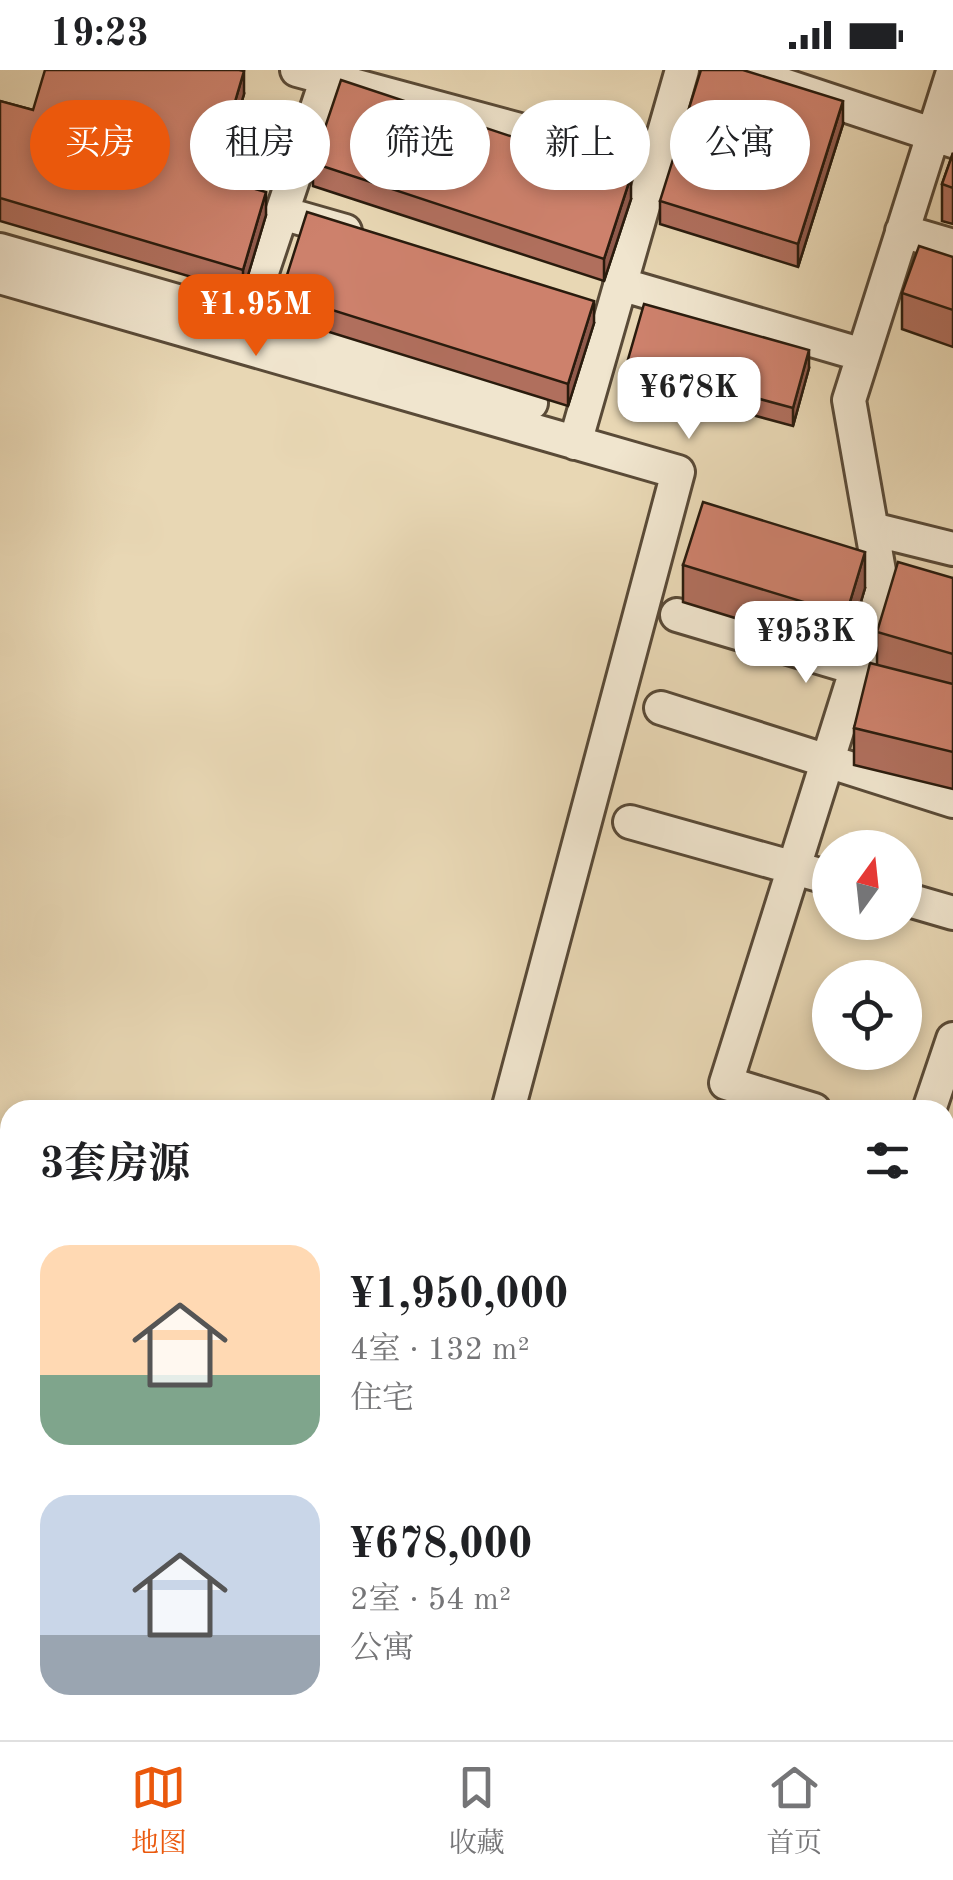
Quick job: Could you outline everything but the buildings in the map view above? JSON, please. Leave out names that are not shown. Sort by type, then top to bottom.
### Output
[{"type":"street","points":[[576,442],[682,70]]},
{"type":"street","points":[[738,70],[953,141]]},
{"type":"street","points":[[781,1100],[726,1083],[882,588],[849,400],[953,72]]},
{"type":"street","points":[[245,323],[282,212],[312,74],[510,127]]},
{"type":"street","points":[[282,212],[373,239]]},
{"type":"street","points":[[902,231],[953,246]]},
{"type":"street","points":[[0,250],[531,403]]},
{"type":"street","points":[[0,277],[678,472],[511,1100]]},
{"type":"street","points":[[620,284],[863,355]]},
{"type":"street","points":[[872,529],[953,549]]},
{"type":"street","points":[[677,615],[953,697]]},
{"type":"street","points":[[661,708],[953,801]]},
{"type":"street","points":[[630,822],[812,873]]},
{"type":"street","points":[[922,905],[953,913]]},
{"type":"street","points":[[932,1100],[953,1040]]}]
